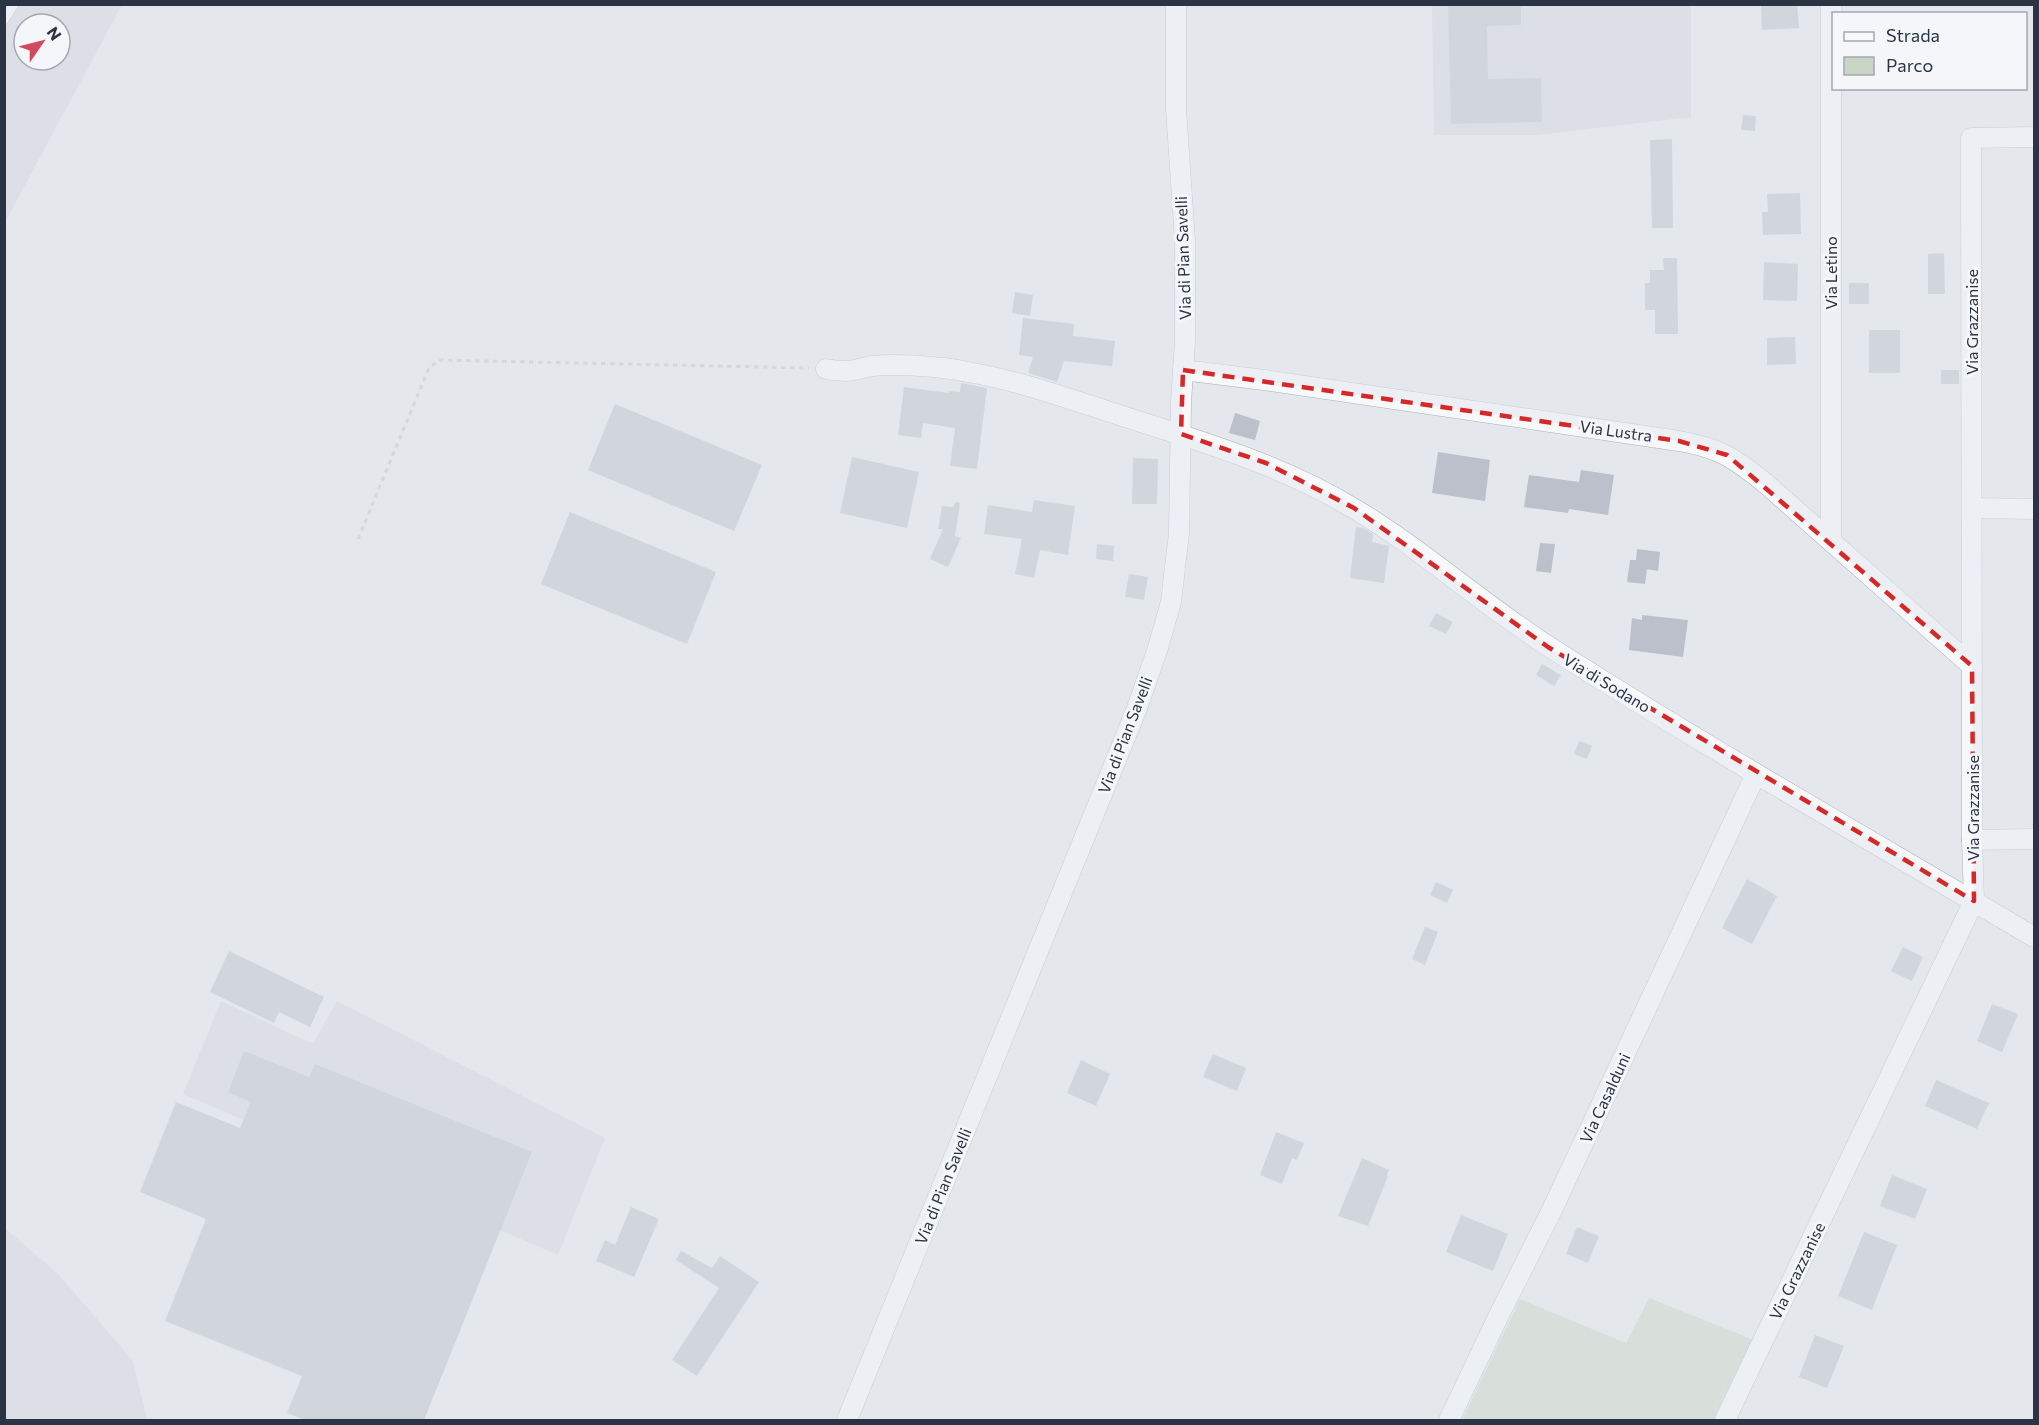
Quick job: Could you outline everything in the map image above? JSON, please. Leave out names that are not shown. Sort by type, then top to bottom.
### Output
[{"type":"street","name":"Via di Pian Savelli","points":[[848,1420],[1147,681],[1166,621],[1175,580],[1179,532],[1180,435],[1184,370],[1185,241],[1176,109],[1176,4]]},
{"type":"street","name":"Via Letino","points":[[1831,4],[1832,541]]},
{"type":"street","name":"Via Grazzanise","points":[[1725,1420],[1974,901],[1971,138],[2034,137]]},
{"type":"street","name":"Via di Sodano","points":[[826,369],[847,371],[876,365],[966,371],[1018,383],[1266,464],[1354,508],[1430,559],[1548,647],[1756,774],[2034,937]]},
{"type":"street","name":"Via Lustra","points":[[1184,370],[1275,381],[1708,447],[1727,455],[1741,465],[1832,541],[1972,666]]},
{"type":"street","points":[[1973,508],[2034,509]]},
{"type":"street","name":"Via Casalduni","points":[[1449,1420],[1551,1212],[1756,774]]},
{"type":"street","points":[[1972,840],[2034,839]]},
{"type":"lane","points":[[4,20],[14,4]]},
{"type":"path","points":[[358,539],[429,368],[439,360],[826,369]]},
{"type":"highlighted area","points":[[1183,370],[1679,441],[1727,455],[1972,666],[1974,901],[1548,647],[1354,508],[1266,463],[1181,434]]},
{"type":"shaded area","points":[[5,5],[122,5],[5,222]]},
{"type":"shaded area","points":[[1432,5],[1691,5],[1691,117],[1536,135],[1434,135]]},
{"type":"shaded area","points":[[221,1001],[313,1044],[337,1001],[605,1138],[558,1255],[183,1094]]},
{"type":"shaded area","points":[[5,1228],[59,1275],[133,1361],[147,1420],[5,1420]]},
{"type":"green space","points":[[1649,1298],[1754,1340],[1716,1420],[1468,1420],[1463,1418],[1520,1299],[1626,1343]]},
{"type":"building","points":[[1448,4],[1521,4],[1521,25],[1487,26],[1488,79],[1541,78],[1542,122],[1451,124]]},
{"type":"building","points":[[1761,4],[1797,4],[1799,28],[1762,30]]},
{"type":"building","points":[[1743,115],[1756,116],[1755,131],[1741,130]]},
{"type":"building","points":[[1672,139],[1673,228],[1652,228],[1650,140]]},
{"type":"building","points":[[1800,193],[1801,234],[1763,235],[1762,212],[1768,212],[1767,194]]},
{"type":"building","points":[[1944,253],[1945,294],[1928,294],[1928,254]]},
{"type":"building","points":[[1663,258],[1677,258],[1678,334],[1655,334],[1655,310],[1645,310],[1645,283],[1650,283],[1650,270],[1664,270]]},
{"type":"building","points":[[1764,262],[1798,264],[1797,301],[1763,300]]},
{"type":"building","points":[[1849,283],[1869,283],[1869,304],[1849,304]]},
{"type":"building","points":[[1015,292],[1033,295],[1030,316],[1012,313]]},
{"type":"building","points":[[1023,318],[1074,324],[1073,336],[1115,341],[1112,366],[1064,361],[1057,382],[1028,373],[1033,357],[1019,355]]},
{"type":"building","points":[[1869,330],[1900,330],[1900,373],[1869,373]]},
{"type":"building","points":[[1795,337],[1796,364],[1767,365],[1767,338]]},
{"type":"building","points":[[1941,370],[1959,370],[1959,384],[1941,384]]},
{"type":"building","points":[[961,383],[987,388],[977,469],[950,466],[955,428],[923,423],[921,438],[898,435],[904,387],[949,393],[949,391],[960,392]]},
{"type":"building","points":[[615,404],[762,465],[734,531],[588,470]]},
{"type":"building","points":[[1235,413],[1260,421],[1255,440],[1229,433]]},
{"type":"building","points":[[1438,452],[1490,460],[1485,501],[1432,493]]},
{"type":"building","points":[[852,457],[919,472],[907,528],[840,513]]},
{"type":"building","points":[[1133,458],[1158,459],[1157,504],[1132,504]]},
{"type":"building","points":[[1581,470],[1614,475],[1608,515],[1569,509],[1568,513],[1524,507],[1529,475],[1579,482]]},
{"type":"building","points":[[1034,500],[1075,506],[1068,555],[1040,550],[1034,578],[1015,574],[1022,539],[984,534],[988,505],[1032,512]]},
{"type":"building","points":[[956,502],[960,503],[955,536],[961,538],[948,567],[930,559],[943,529],[938,529],[942,506],[953,507]]},
{"type":"building","points":[[570,512],[716,572],[687,644],[541,584]]},
{"type":"building","points":[[1356,527],[1373,534],[1372,542],[1389,546],[1384,583],[1350,578]]},
{"type":"building","points":[[1540,543],[1555,544],[1551,573],[1536,571]]},
{"type":"building","points":[[1097,544],[1114,546],[1113,561],[1096,559]]},
{"type":"building","points":[[1637,549],[1660,552],[1658,571],[1647,569],[1645,584],[1627,582],[1630,560],[1636,560]]},
{"type":"building","points":[[1129,574],[1148,577],[1144,600],[1125,597]]},
{"type":"building","points":[[1436,613],[1453,622],[1446,634],[1429,626]]},
{"type":"building","points":[[1642,615],[1688,620],[1683,657],[1629,650],[1632,618],[1642,620]]},
{"type":"building","points":[[1542,664],[1561,675],[1554,686],[1536,675]]},
{"type":"building","points":[[1579,741],[1592,746],[1587,759],[1574,754]]},
{"type":"building","points":[[1747,879],[1777,896],[1752,944],[1722,928]]},
{"type":"building","points":[[1436,882],[1453,890],[1447,903],[1430,895]]},
{"type":"building","points":[[1425,927],[1438,932],[1425,965],[1412,959]]},
{"type":"building","points":[[1903,947],[1923,957],[1912,981],[1891,971]]},
{"type":"building","points":[[229,951],[324,997],[310,1027],[279,1012],[274,1023],[210,992]]},
{"type":"building","points":[[1992,1004],[2018,1014],[2002,1052],[1977,1041]]},
{"type":"building","points":[[244,1051],[309,1077],[315,1064],[532,1152],[424,1420],[305,1420],[287,1413],[302,1376],[165,1321],[206,1219],[140,1192],[176,1102],[240,1128],[251,1102],[228,1092]]},
{"type":"building","points":[[1213,1054],[1246,1068],[1237,1091],[1203,1077]]},
{"type":"building","points":[[1081,1060],[1110,1074],[1096,1106],[1067,1093]]},
{"type":"building","points":[[1936,1080],[1989,1103],[1977,1129],[1925,1106]]},
{"type":"building","points":[[1276,1132],[1304,1143],[1297,1160],[1292,1158],[1282,1184],[1260,1175]]},
{"type":"building","points":[[1362,1158],[1389,1170],[1368,1226],[1338,1216]]},
{"type":"building","points":[[1892,1175],[1927,1189],[1915,1219],[1880,1206]]},
{"type":"building","points":[[631,1207],[659,1219],[634,1277],[596,1261],[605,1240],[615,1245]]},
{"type":"building","points":[[1461,1215],[1508,1234],[1493,1271],[1446,1252]]},
{"type":"building","points":[[1577,1227],[1599,1236],[1588,1263],[1566,1254]]},
{"type":"building","points":[[1864,1232],[1897,1245],[1872,1310],[1838,1296]]},
{"type":"building","points":[[681,1251],[712,1268],[720,1256],[759,1282],[697,1376],[672,1360],[719,1288],[676,1260]]},
{"type":"building","points":[[1815,1335],[1844,1346],[1827,1388],[1799,1377]]}]
